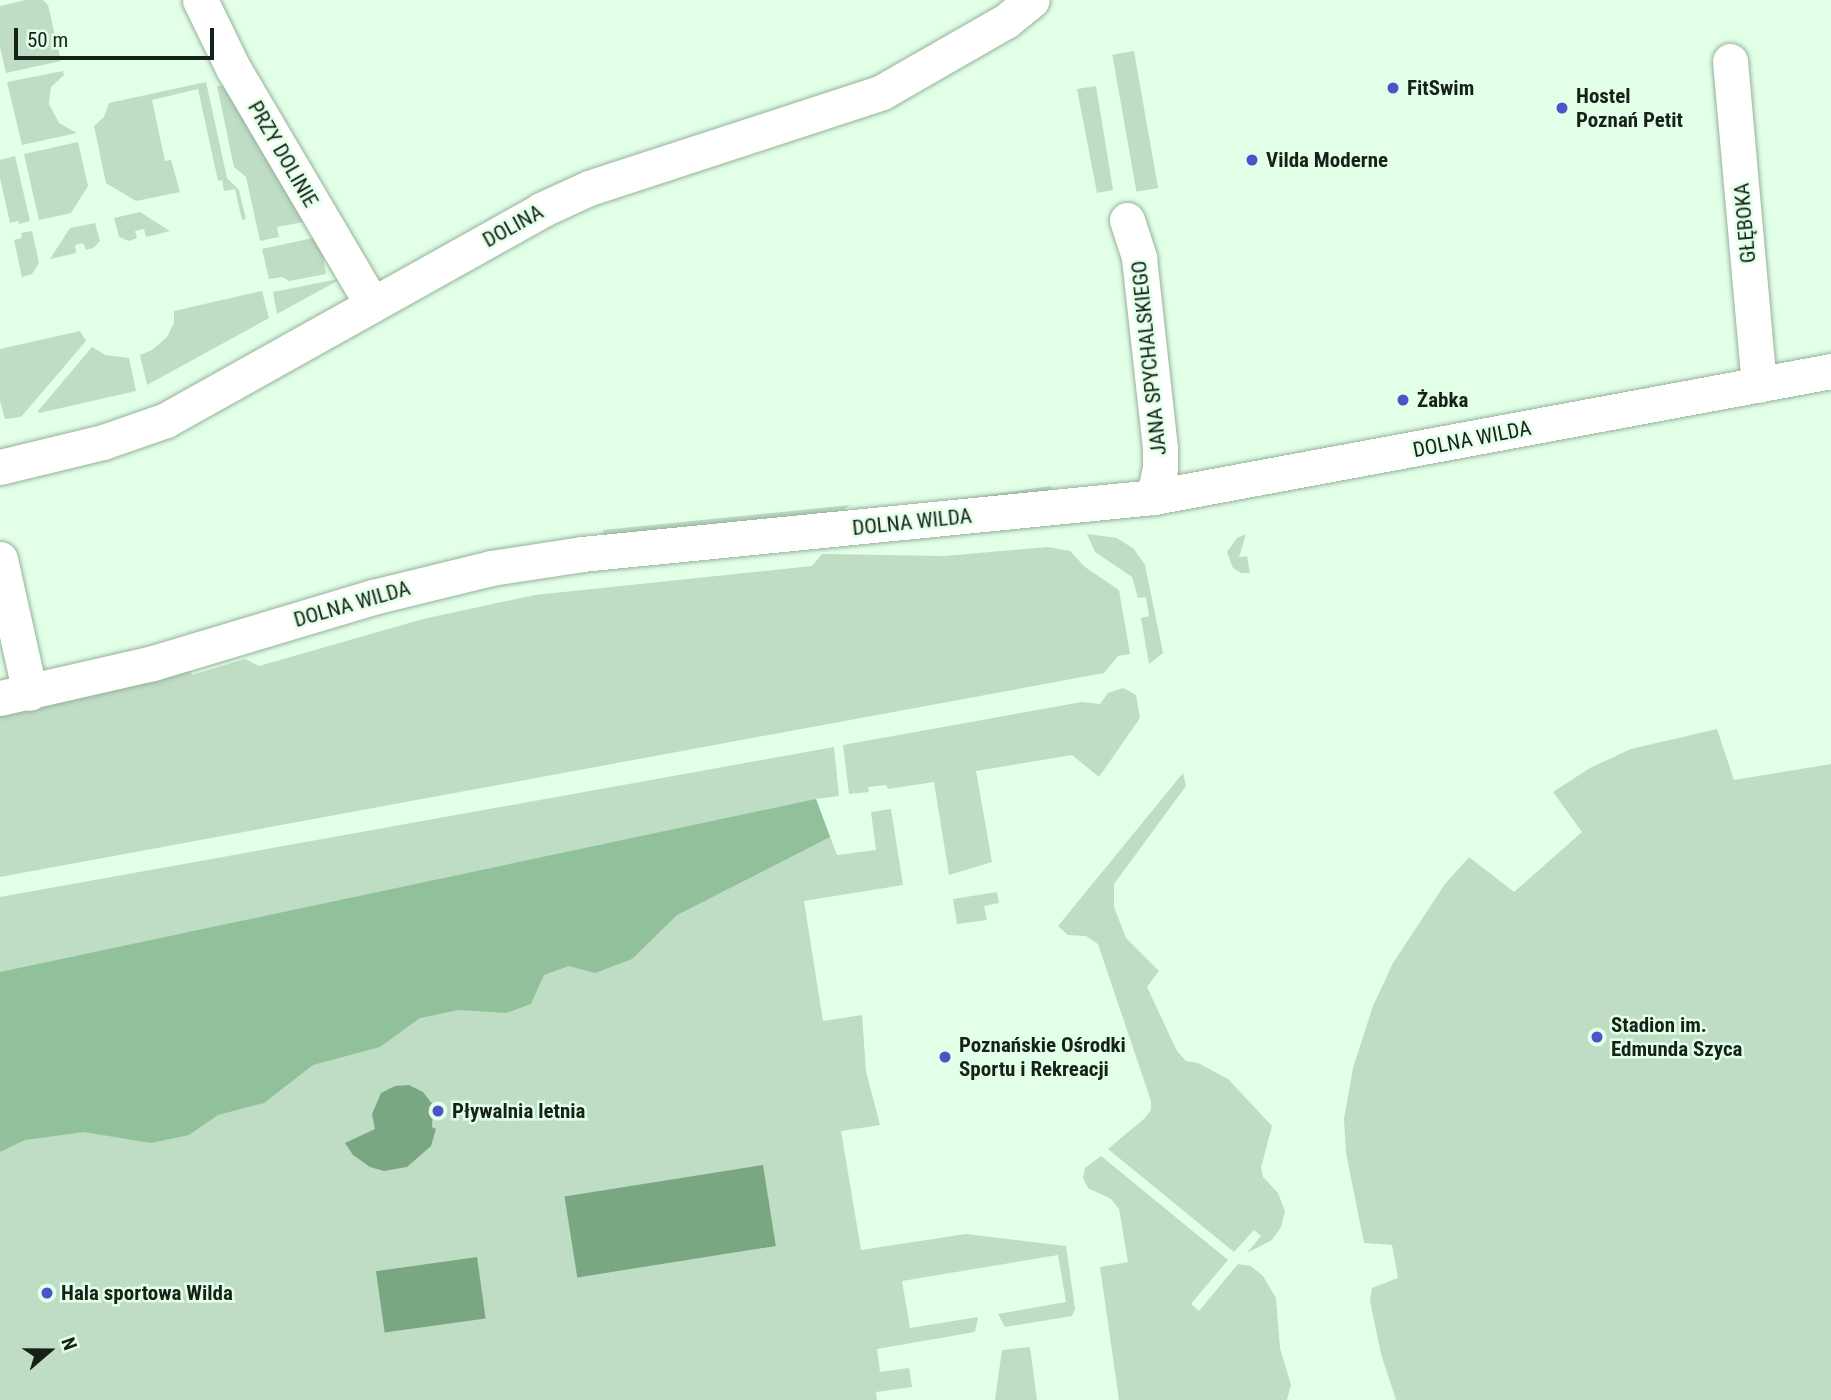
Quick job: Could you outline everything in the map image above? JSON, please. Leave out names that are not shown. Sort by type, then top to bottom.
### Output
[{"type":"street","name":"PRZY DOLINIE","points":[[200,0],[233,68],[372,304]]},
{"type":"street","name":"DOLINA","points":[[0,467],[103,443],[166,420],[541,209],[576,193],[797,122],[891,87],[1006,20],[1032,0]]},
{"type":"street","points":[[1045,0],[1058,0]]},
{"type":"street","name":"GŁĘBOKA","points":[[1730,61],[1759,385]]},
{"type":"street","name":"JANA SPYCHALSKIEGO","points":[[1128,220],[1139,257],[1160,447],[1160,468],[1154,496]]},
{"type":"street","name":"DOLNA WILDA","points":[[15,696],[153,663],[361,601],[491,568],[582,554],[1154,496],[1831,372]]},
{"type":"street","points":[[0,559],[15,696]]},
{"type":"shaded area","points":[[26,0],[43,0],[48,5],[61,61],[6,73],[0,47],[0,6]]},
{"type":"shaded area","points":[[1134,51],[1158,188],[1136,192],[1112,55]]},
{"type":"shaded area","points":[[63,71],[64,75],[51,87],[49,104],[59,123],[77,133],[22,145],[7,82]]},
{"type":"shaded area","points":[[206,82],[227,178],[239,190],[246,219],[242,220],[235,189],[224,191],[222,180],[218,181],[198,89],[152,100],[165,161],[171,160],[180,192],[136,201],[106,183],[94,126],[104,117],[109,103]]},
{"type":"shaded area","points":[[217,86],[223,86],[231,94],[304,222],[277,227],[279,237],[260,241],[246,177],[234,167]]},
{"type":"shaded area","points":[[1096,86],[1113,190],[1097,193],[1077,89]]},
{"type":"shaded area","points":[[78,142],[88,186],[71,213],[39,220],[24,154]]},
{"type":"shaded area","points":[[15,156],[30,221],[19,224],[18,221],[10,223],[0,178],[0,160]]},
{"type":"shaded area","points":[[140,212],[170,231],[146,237],[144,229],[135,231],[137,238],[129,241],[119,237],[114,218]]},
{"type":"shaded area","points":[[95,223],[100,241],[93,248],[86,250],[83,243],[75,245],[76,253],[50,259],[70,228]]},
{"type":"shaded area","points":[[32,231],[39,263],[32,274],[22,277],[14,240],[22,238],[21,233]]},
{"type":"shaded area","points":[[313,238],[323,255],[326,274],[289,281],[282,277],[269,279],[262,249]]},
{"type":"shaded area","points":[[339,280],[277,314],[273,292]]},
{"type":"shaded area","points":[[262,291],[269,318],[147,385],[140,355],[152,350],[167,337],[174,323],[174,311]]},
{"type":"shaded area","points":[[80,331],[86,341],[21,417],[5,419],[0,401],[0,349]]},
{"type":"shaded area","points":[[92,347],[105,355],[129,358],[136,391],[39,413],[38,411]]},
{"type":"shaded area","points":[[1051,486],[1052,493],[878,517],[877,510]]},
{"type":"shaded area","points":[[850,505],[842,511],[604,536],[603,530]]},
{"type":"shaded area","points":[[1087,534],[1117,538],[1134,549],[1145,565],[1163,653],[1149,664],[1141,618],[1149,616],[1146,597],[1138,598],[1132,577],[1095,552]]},
{"type":"shaded area","points":[[1246,534],[1239,557],[1247,556],[1250,573],[1241,573],[1233,568],[1227,552],[1237,538]]},
{"type":"shaded area","points":[[1048,547],[1070,551],[1085,567],[1119,590],[1130,654],[1118,656],[1104,673],[0,877],[0,715],[95,694],[189,668],[192,675],[245,659],[259,666],[423,619],[535,595],[812,566],[822,554],[945,556]]},
{"type":"shaded area","points":[[1123,688],[1136,695],[1140,718],[1099,777],[1072,755],[976,771],[992,862],[949,875],[934,782],[888,789],[886,785],[868,787],[869,792],[849,794],[843,745],[1082,702],[1100,704],[1108,693]]},
{"type":"shaded area","name":"Stadion im. Edmunda Szyca","points":[[1717,729],[1734,780],[1831,764],[1831,1400],[1396,1400],[1381,1354],[1370,1301],[1372,1288],[1398,1278],[1392,1245],[1364,1243],[1346,1153],[1344,1119],[1353,1068],[1373,1006],[1393,963],[1445,884],[1469,857],[1514,892],[1582,832],[1553,792],[1590,768],[1631,749]]},
{"type":"shaded area","name":"Pływalnia letnia","points":[[834,747],[839,796],[816,799],[837,855],[876,850],[871,812],[891,809],[903,885],[804,901],[823,1021],[862,1015],[866,1071],[880,1125],[841,1131],[861,1250],[966,1234],[1066,1246],[1075,1309],[1072,1316],[1005,1327],[998,1314],[1066,1302],[1058,1255],[902,1281],[910,1328],[978,1317],[975,1332],[877,1349],[880,1372],[909,1368],[912,1387],[876,1392],[877,1400],[0,1400],[0,897]]},
{"type":"shaded area","points":[[1183,773],[1186,786],[1114,884],[1114,907],[1126,938],[1159,971],[1147,987],[1177,1051],[1186,1061],[1198,1063],[1228,1079],[1272,1126],[1261,1168],[1263,1177],[1278,1193],[1285,1211],[1281,1227],[1272,1240],[1247,1253],[1261,1236],[1254,1230],[1234,1252],[1108,1149],[1145,1118],[1151,1110],[1151,1101],[1098,944],[1086,936],[1068,935],[1058,926]]},
{"type":"shaded area","points":[[816,799],[830,837],[677,915],[632,959],[595,973],[569,966],[544,975],[531,1004],[506,1013],[458,1010],[420,1018],[380,1047],[313,1065],[264,1103],[218,1115],[189,1135],[151,1143],[84,1132],[25,1140],[0,1152],[0,972]]},
{"type":"shaded area","points":[[997,892],[999,903],[984,906],[987,920],[957,924],[953,899]]},
{"type":"shaded area","points":[[409,1085],[423,1092],[433,1105],[432,1127],[436,1129],[431,1146],[407,1167],[384,1171],[370,1167],[353,1155],[345,1143],[375,1129],[372,1114],[381,1093],[395,1086]]},
{"type":"shaded area","points":[[1101,1156],[1228,1260],[1191,1304],[1199,1311],[1238,1264],[1251,1266],[1263,1276],[1276,1298],[1280,1348],[1291,1385],[1287,1400],[1119,1400],[1100,1267],[1128,1262],[1119,1209],[1111,1199],[1088,1188],[1083,1178],[1085,1168]]},
{"type":"shaded area","points":[[763,1165],[776,1246],[577,1277],[564,1196]]},
{"type":"shaded area","points":[[477,1257],[486,1318],[385,1333],[376,1271]]},
{"type":"shaded area","points":[[1030,1347],[1037,1400],[995,1400],[1002,1350]]},
{"type":"place","name":"FitSwim","points":[[1393,88]]},
{"type":"place","name":"Hostel Poznań Petit","points":[[1562,108]]},
{"type":"place","name":"Vilda Moderne","points":[[1252,160]]},
{"type":"place","name":"Żabka","points":[[1403,400]]},
{"type":"place","name":"Stadion im. Edmunda Szyca","points":[[1597,1037]]},
{"type":"place","name":"Poznańskie Ośrodki Sportu i Rekreacji","points":[[945,1057]]},
{"type":"place","name":"Pływalnia letnia","points":[[438,1111]]},
{"type":"place","name":"Hala sportowa Wilda","points":[[47,1293]]}]
